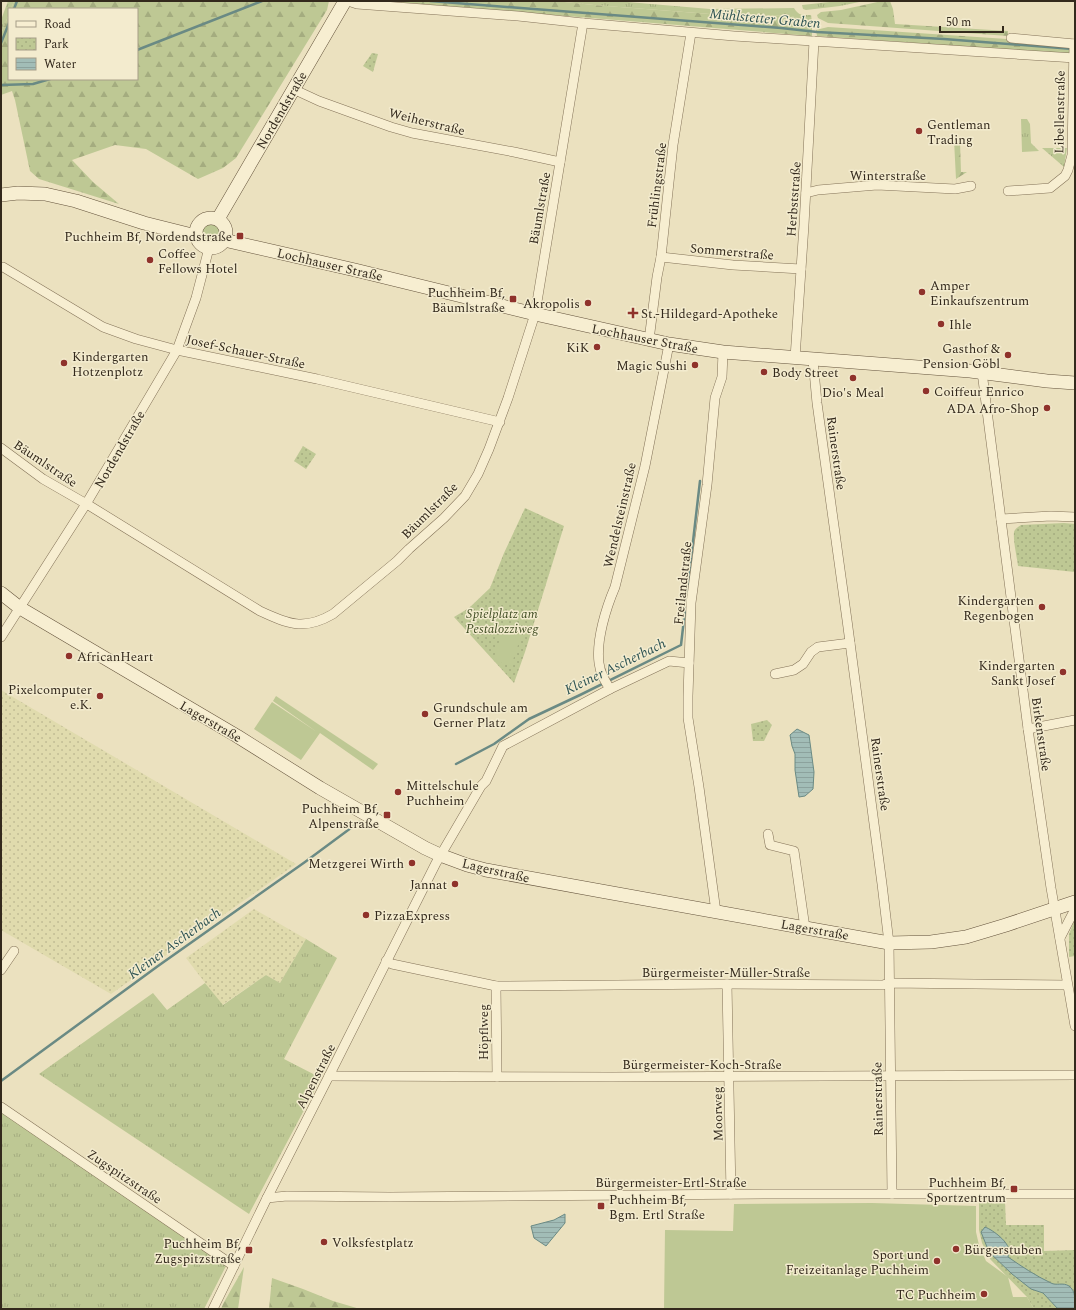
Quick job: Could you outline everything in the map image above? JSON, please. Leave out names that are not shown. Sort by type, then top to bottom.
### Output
[{"type":"street","points":[[346,1],[357,4],[814,41],[1074,50]]},
{"type":"street","name":"Nordendstraße","points":[[218,219],[346,1]]},
{"type":"street","name":"Bäumlstraße","points":[[1,448],[43,480],[86,504],[260,611],[284,622],[296,624],[321,621],[333,614],[397,561],[409,548],[444,518],[465,496],[478,474],[489,450],[508,398],[534,314],[583,23]]},
{"type":"street","name":"Frühlingstraße","points":[[649,340],[673,145],[691,32]]},
{"type":"street","points":[[1011,38],[1074,50]]},
{"type":"street","name":"Herbststraße","points":[[794,358],[806,193],[814,41]]},
{"type":"street","name":"Libellenstraße","points":[[1008,191],[1050,188],[1064,178],[1068,170],[1072,155],[1074,50]]},
{"type":"street","name":"Weiherstraße","points":[[293,89],[319,101],[412,133],[560,162]]},
{"type":"street","name":"Winterstraße","points":[[806,193],[818,190],[877,185],[955,189],[971,186]]},
{"type":"street","points":[[1,195],[18,193],[45,194],[76,201],[144,223],[196,236]]},
{"type":"street","points":[[207,218],[218,219],[225,228],[226,232],[224,240],[218,246],[209,248],[200,244],[196,236],[198,225],[207,218]]},
{"type":"street","name":"Lochhauser Straße","points":[[224,240],[355,270],[534,314],[669,344],[723,352],[982,372],[1047,381],[1075,383]]},
{"type":"street","name":"Nordendstraße","points":[[1,637],[86,504],[177,350],[196,298],[209,248]]},
{"type":"street","name":"Sommerstraße","points":[[660,257],[733,265],[801,269]]},
{"type":"street","name":"Josef-Schauer-Straße","points":[[3,267],[103,327],[136,339],[177,350],[317,379],[500,422]]},
{"type":"street","name":"Wendelsteinstraße","points":[[606,684],[599,663],[599,641],[608,603],[615,587],[645,466],[669,344]]},
{"type":"street","name":"Freilandstraße","points":[[716,912],[688,718],[691,603],[707,485],[715,398],[722,377],[723,352]]},
{"type":"street","name":"Rainerstraße","points":[[813,360],[816,403],[850,643],[889,943],[892,1194]]},
{"type":"street","name":"Birkenstraße","points":[[982,372],[1028,730],[1067,985],[1075,1026]]},
{"type":"street","points":[[1001,519],[1051,516],[1075,517]]},
{"type":"street","name":"Lagerstraße","points":[[1,593],[20,608],[237,736],[320,788],[420,845],[440,855],[467,864],[492,871],[889,943],[931,942],[966,937],[1075,902]]},
{"type":"street","points":[[775,674],[794,670],[803,664],[811,652],[818,647],[850,643]]},
{"type":"street","name":"Alpenstraße","points":[[213,1309],[267,1198],[330,1076],[440,855],[481,786],[486,781],[503,746],[606,684],[669,661],[689,663]]},
{"type":"street","points":[[1028,730],[1075,720]]},
{"type":"street","points":[[768,834],[770,846],[794,851],[805,928]]},
{"type":"street","points":[[1060,938],[1075,909]]},
{"type":"street","points":[[1,970],[14,951]]},
{"type":"street","name":"Bürgermeister-Müller-Straße","points":[[386,961],[392,964],[496,986],[727,984],[883,985],[889,983],[1067,985]]},
{"type":"street","name":"Moorweg","points":[[727,984],[731,1194]]},
{"type":"street","name":"Höpflweg","points":[[496,986],[496,1077]]},
{"type":"street","name":"Bürgermeister-Koch-Straße","points":[[330,1076],[496,1077],[1075,1075]]},
{"type":"street","name":"Zugspitzstraße","points":[[1,1107],[234,1266]]},
{"type":"street","name":"Bürgermeister-Ertl-Straße","points":[[267,1198],[287,1196],[386,1197],[731,1194],[1075,1194]]},
{"type":"shaded area","points":[[1,690],[296,864],[111,994],[1,930]]},
{"type":"shaded area","points":[[254,909],[306,939],[280,983],[266,975],[222,1005],[186,958]]},
{"type":"green space","points":[[8,1],[14,1],[11,8],[8,8],[8,16],[1,34],[1,20]]},
{"type":"green space","points":[[14,1],[329,1],[327,10],[236,158],[223,168],[198,179],[146,149],[115,145],[72,160],[93,182],[119,204],[39,179],[30,171],[12,91],[1,95],[1,34],[8,16],[8,80],[138,80],[138,8],[11,8]]},
{"type":"green space","points":[[383,1],[555,1],[710,14],[791,16],[812,22],[812,36]]},
{"type":"green space","points":[[555,1],[616,1],[710,9],[794,8],[801,14],[811,15],[812,22],[791,16],[710,14]]},
{"type":"green space","points":[[839,1],[864,1],[840,6],[806,10],[803,9],[802,5]]},
{"type":"green space","points":[[882,1],[890,1],[893,9],[895,24],[1008,31],[1008,36],[828,23],[818,18],[817,15],[821,12],[841,10]]},
{"type":"green space","points":[[828,27],[1007,39],[1070,45],[1070,54],[817,36],[816,30]]},
{"type":"green space","points":[[372,53],[378,54],[373,72],[363,66]]},
{"type":"green space","points":[[1021,119],[1027,119],[1030,124],[1031,143],[1039,151],[1022,152]]},
{"type":"green space","points":[[954,140],[960,141],[961,172],[967,172],[956,179]]},
{"type":"green space","points":[[1042,148],[1067,148],[1064,167]]},
{"type":"green space","points":[[211,224],[217,227],[220,233],[217,239],[211,242],[205,239],[202,233],[205,227]]},
{"type":"green space","points":[[303,446],[316,454],[306,469],[294,461]]},
{"type":"green space","name":"Spielplatz am Pestalozziweg","points":[[525,508],[564,526],[514,683],[454,617],[469,608],[490,588],[504,553]]},
{"type":"green space","points":[[1064,523],[1075,524],[1075,572],[1018,566],[1014,536],[1014,532],[1017,528],[1021,525]]},
{"type":"green space","points":[[505,624],[523,630],[511,666],[493,660]]},
{"type":"green space","points":[[276,696],[378,764],[373,770],[320,733],[301,760],[254,729],[272,702],[317,732],[273,701]]},
{"type":"green space","points":[[767,720],[772,725],[764,741],[753,741],[751,724]]},
{"type":"green space","points":[[1075,919],[1075,956],[1069,957],[1069,934]]},
{"type":"green space","points":[[306,939],[337,958],[284,1059],[321,1078],[249,1214],[39,1074],[153,993],[167,1010],[205,983],[223,1005],[266,975],[280,983]]},
{"type":"green space","points":[[1,1111],[226,1266],[204,1309],[1,1309]]},
{"type":"green space","points":[[979,1201],[1005,1202],[1006,1225],[1044,1225],[1044,1251],[1075,1250],[1075,1309],[1034,1309],[1027,1297],[990,1259],[982,1243],[979,1230]]},
{"type":"green space","points":[[872,1203],[976,1206],[976,1232],[979,1245],[986,1261],[1008,1277],[1013,1297],[1027,1297],[1034,1309],[664,1309],[665,1230],[733,1231],[734,1204]]},
{"type":"green space","points":[[244,1267],[238,1309],[221,1309],[223,1304]]},
{"type":"green space","points":[[272,1278],[333,1301],[360,1309],[269,1309]]},
{"type":"water","points":[[797,729],[809,735],[814,772],[813,789],[805,796],[799,797],[795,770],[795,754],[790,735]]},
{"type":"water","points":[[565,1214],[565,1223],[546,1246],[534,1238],[531,1226],[554,1220]]},
{"type":"water","points":[[985,1227],[1004,1240],[1009,1251],[1008,1257],[1051,1283],[1069,1286],[1074,1293],[1075,1309],[1058,1309],[1043,1293],[1031,1289],[1012,1274],[989,1252],[981,1232]]},
{"type":"waterway","points":[[14,8],[17,1]]},
{"type":"waterway","name":"Mühlstetter Graben","points":[[138,50],[262,1]]},
{"type":"waterway","name":"Mühlstetter Graben","points":[[430,1],[817,32],[944,39],[1073,49]]},
{"type":"waterway","points":[[1,43],[8,26]]},
{"type":"waterway","name":"Mühlstetter Graben","points":[[1,85],[33,84],[47,80]]},
{"type":"waterway","name":"Kleiner Ascherbach","points":[[456,764],[494,744],[529,719],[681,645],[700,481]]},
{"type":"waterway","name":"Kleiner Ascherbach","points":[[1,1081],[359,822]]},
{"type":"place","name":"Gentleman Trading","points":[[919,131]]},
{"type":"place","name":"Puchheim Bf, Nordendstraße","points":[[240,236]]},
{"type":"place","name":"Coffee Fellows Hotel","points":[[150,260]]},
{"type":"place","name":"Amper Einkaufszentrum","points":[[922,292]]},
{"type":"place","name":"Puchheim Bf, Bäumlstraße","points":[[513,299]]},
{"type":"place","name":"Akropolis","points":[[588,303]]},
{"type":"place","name":"St.-Hildegard-Apotheke","points":[[633,313]]},
{"type":"place","name":"Ihle","points":[[941,324]]},
{"type":"place","name":"KiK","points":[[597,347]]},
{"type":"place","name":"Gasthof & Pension Göbl","points":[[1008,355]]},
{"type":"place","name":"Kindergarten Hotzenplotz","points":[[64,363]]},
{"type":"place","name":"Magic Sushi","points":[[695,365]]},
{"type":"place","name":"Body Street","points":[[764,372]]},
{"type":"place","name":"Dio's Meal","points":[[853,378]]},
{"type":"place","name":"Coiffeur Enrico","points":[[926,391]]},
{"type":"place","name":"ADA Afro-Shop","points":[[1047,408]]},
{"type":"place","name":"Kindergarten Regenbogen","points":[[1042,607]]},
{"type":"place","name":"AfricanHeart","points":[[69,656]]},
{"type":"place","name":"Kindergarten Sankt Josef","points":[[1063,672]]},
{"type":"place","name":"Pixelcomputer e.K.","points":[[100,696]]},
{"type":"place","name":"Grundschule am Gerner Platz","points":[[425,714]]},
{"type":"place","name":"Mittelschule Puchheim","points":[[398,792]]},
{"type":"place","name":"Puchheim Bf, Alpenstraße","points":[[387,815]]},
{"type":"place","name":"Metzgerei Wirth","points":[[412,863]]},
{"type":"place","name":"Jannat","points":[[455,884]]},
{"type":"place","name":"PizzaExpress","points":[[366,915]]},
{"type":"place","name":"Puchheim Bf, Sportzentrum","points":[[1014,1189]]},
{"type":"place","name":"Puchheim Bf, Bgm. Ertl Straße","points":[[601,1206]]},
{"type":"place","name":"Volksfestplatz","points":[[324,1242]]},
{"type":"place","name":"Bürgerstuben","points":[[956,1249]]},
{"type":"place","name":"Puchheim Bf, Zugspitzstraße","points":[[249,1250]]},
{"type":"place","name":"Sport und Freizeitanlage Puchheim","points":[[937,1261]]},
{"type":"place","name":"TC Puchheim","points":[[984,1294]]}]
